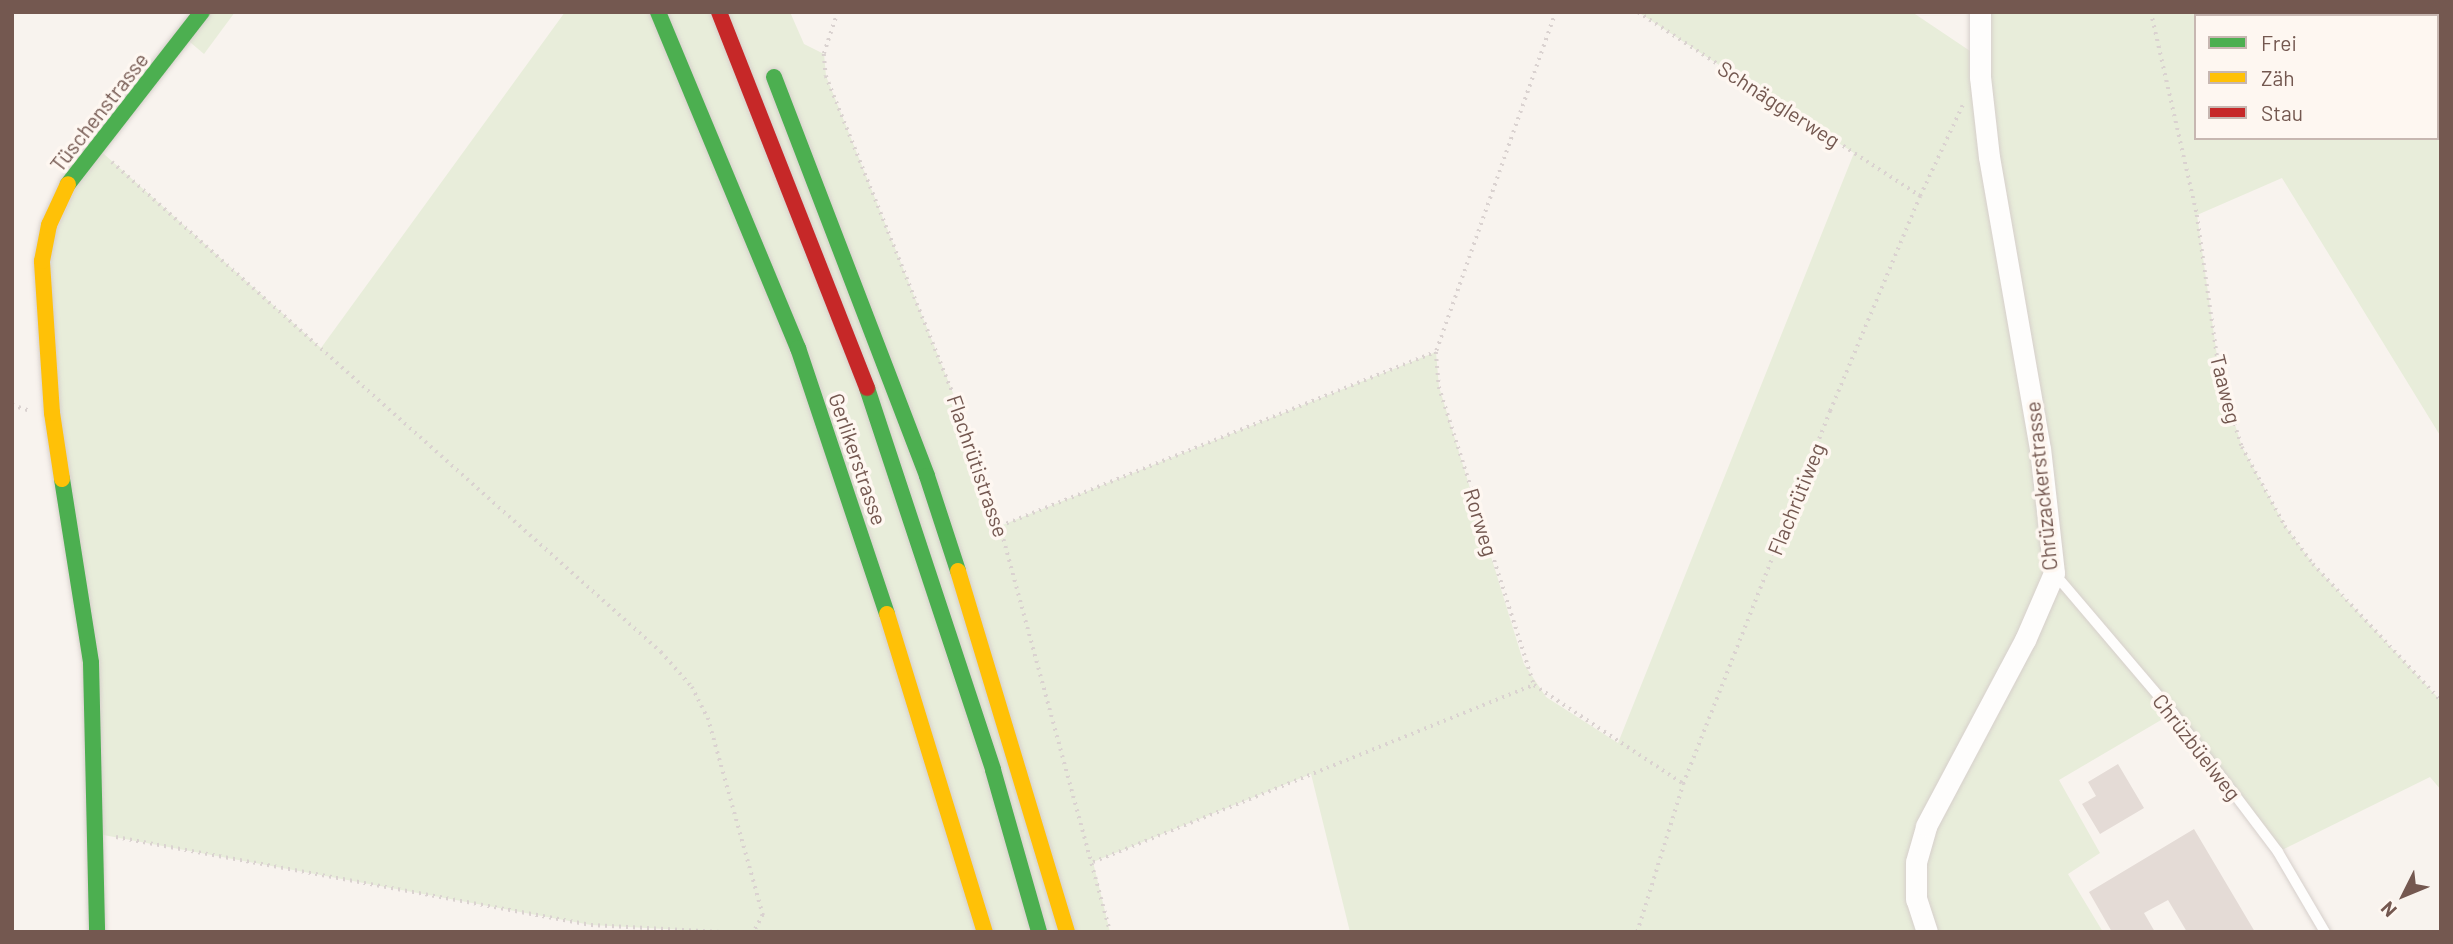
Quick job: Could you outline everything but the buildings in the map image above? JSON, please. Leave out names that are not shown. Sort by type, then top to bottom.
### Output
[{"type":"main road","name":"Tüschenstrasse","points":[[97,932],[98,834],[91,663],[52,413],[42,261],[49,225],[62,195],[95,146],[202,12]]},
{"type":"main road","name":"Gerlikerstrasse","points":[[658,12],[798,348],[896,639],[985,932]]},
{"type":"main road","points":[[719,12],[836,303],[903,490],[989,757],[1039,932]]},
{"type":"main road","points":[[768,62],[923,465],[990,667],[1067,932]]},
{"type":"street","name":"Chrüzackerstrasse","points":[[1927,932],[1916,899],[1916,874],[1926,826],[2025,640],[2054,573],[2040,449],[1989,157],[1980,77],[1980,12]]},
{"type":"lane","name":"Chrüzbüelweg","points":[[2054,573],[2173,713],[2278,852],[2325,932]]},
{"type":"path","name":"Flachrütistrasse","points":[[838,12],[824,54],[826,76],[961,413],[1000,526],[1110,932]]},
{"type":"path","points":[[1000,526],[1436,352],[1556,12]]},
{"type":"path","name":"Schnägglerweg","points":[[1638,12],[1920,196]]},
{"type":"path","name":"Taaweg","points":[[2151,12],[2197,215],[2220,377],[2242,447],[2273,507],[2313,564],[2441,701]]},
{"type":"path","name":"Flachrütiweg","points":[[1637,932],[1683,784],[1920,196],[1980,77]]},
{"type":"path","points":[[95,146],[661,652],[692,687],[708,718],[763,915],[754,932]]},
{"type":"path","name":"Rorweg","points":[[1436,352],[1439,387],[1534,685]]},
{"type":"path","points":[[1093,862],[1534,685],[1683,784]]},
{"type":"path","points":[[98,834],[591,925],[721,932]]},
{"type":"green space","points":[[202,12],[235,12],[204,54],[184,37]]},
{"type":"green space","points":[[565,12],[790,12],[804,44],[824,54],[826,76],[961,413],[1000,526],[1436,352],[1439,387],[1524,664],[1546,697],[1618,743],[1854,153],[1638,12],[1912,12],[1979,57],[1980,12],[2441,12],[2441,437],[2282,178],[2197,215],[2220,377],[2242,447],[2285,526],[2313,564],[2441,701],[2441,790],[2430,777],[2278,852],[2173,713],[2059,780],[2100,853],[2068,874],[2103,932],[1350,932],[1311,774],[1093,862],[1110,932],[721,932],[591,925],[98,834],[42,261],[95,146],[321,348]]},
{"type":"traffic: fast","points":[[68,184],[202,12]]},
{"type":"traffic: fast","points":[[658,12],[798,348],[887,614]]},
{"type":"traffic: fast","points":[[774,77],[927,476],[958,571]]},
{"type":"traffic: fast","points":[[867,388],[993,770],[1039,932]]},
{"type":"traffic: fast","points":[[62,479],[91,663],[97,932]]},
{"type":"traffic: slow","points":[[62,479],[52,413],[42,261],[49,225],[68,184]]},
{"type":"traffic: slow","points":[[958,571],[1067,932]]},
{"type":"traffic: slow","points":[[887,614],[985,932]]},
{"type":"traffic: jam","points":[[719,12],[867,388]]}]
